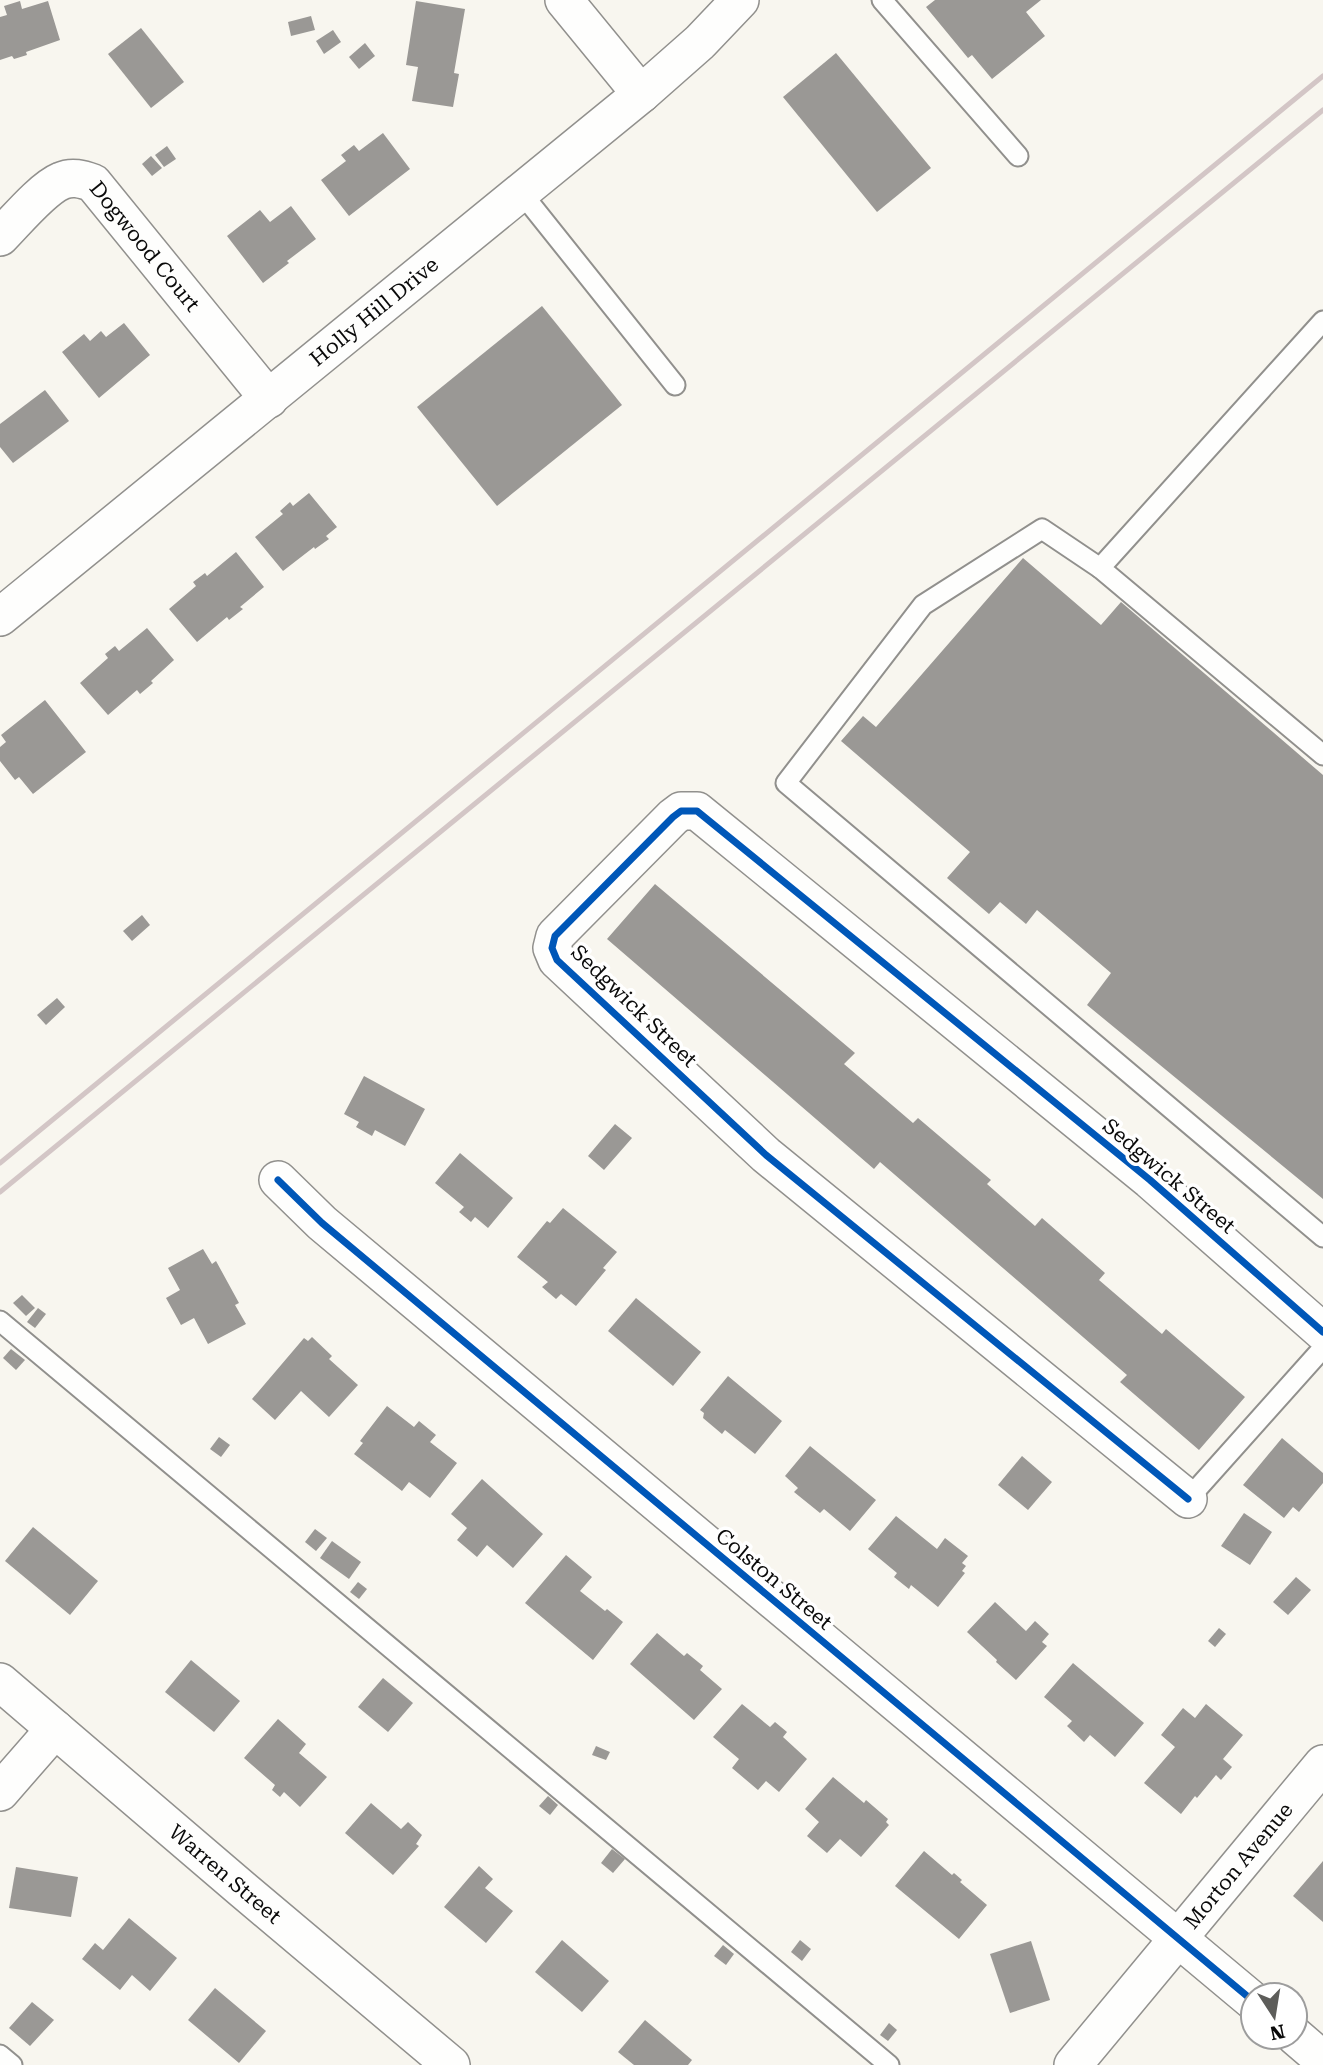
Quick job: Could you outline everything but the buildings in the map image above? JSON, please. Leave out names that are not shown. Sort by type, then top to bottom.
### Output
[{"type":"street","points":[[564,0],[641,94]]},
{"type":"street","name":"Holly Hill Drive","points":[[0,617],[641,94],[700,42],[740,0]]},
{"type":"street","name":"Dogwood Court","points":[[0,237],[51,188],[63,180],[80,178],[93,183],[269,399]]},
{"type":"street","name":"Sedgwick Street","points":[[1188,1499],[765,1155],[557,960],[552,948],[555,936],[673,817],[681,811],[697,811],[1150,1180],[1323,1332]]},
{"type":"street","name":"Colston Street","points":[[278,1180],[322,1223],[1239,1989]]},
{"type":"street","name":"Warren Street","points":[[0,1682],[452,2065]]},
{"type":"street","points":[[0,1792],[55,1729]]},
{"type":"street","name":"Morton Avenue","points":[[1073,2065],[1323,1764]]},
{"type":"street","points":[[1309,2048],[1323,2060]]},
{"type":"lane","points":[[882,0],[1018,156]]},
{"type":"lane","points":[[520,191],[675,385]]},
{"type":"lane","points":[[1100,568],[1323,321]]},
{"type":"lane","points":[[1323,755],[1100,568],[1042,528],[923,605],[786,783],[1323,1237]]},
{"type":"lane","points":[[0,1321],[889,2065]]},
{"type":"lane","points":[[1188,1499],[1323,1348]]},
{"type":"lane","points":[[0,2055],[12,2065]]},
{"type":"railway","points":[[0,1163],[1323,76]]},
{"type":"railway","points":[[0,1192],[1323,110]]},
{"type":"cycle path","points":[[1188,1499],[766,1155],[557,960],[552,948],[555,936],[673,817],[681,811],[697,811],[1150,1180],[1323,1332]]},
{"type":"cycle path","points":[[278,1180],[322,1223],[1239,1989]]}]
